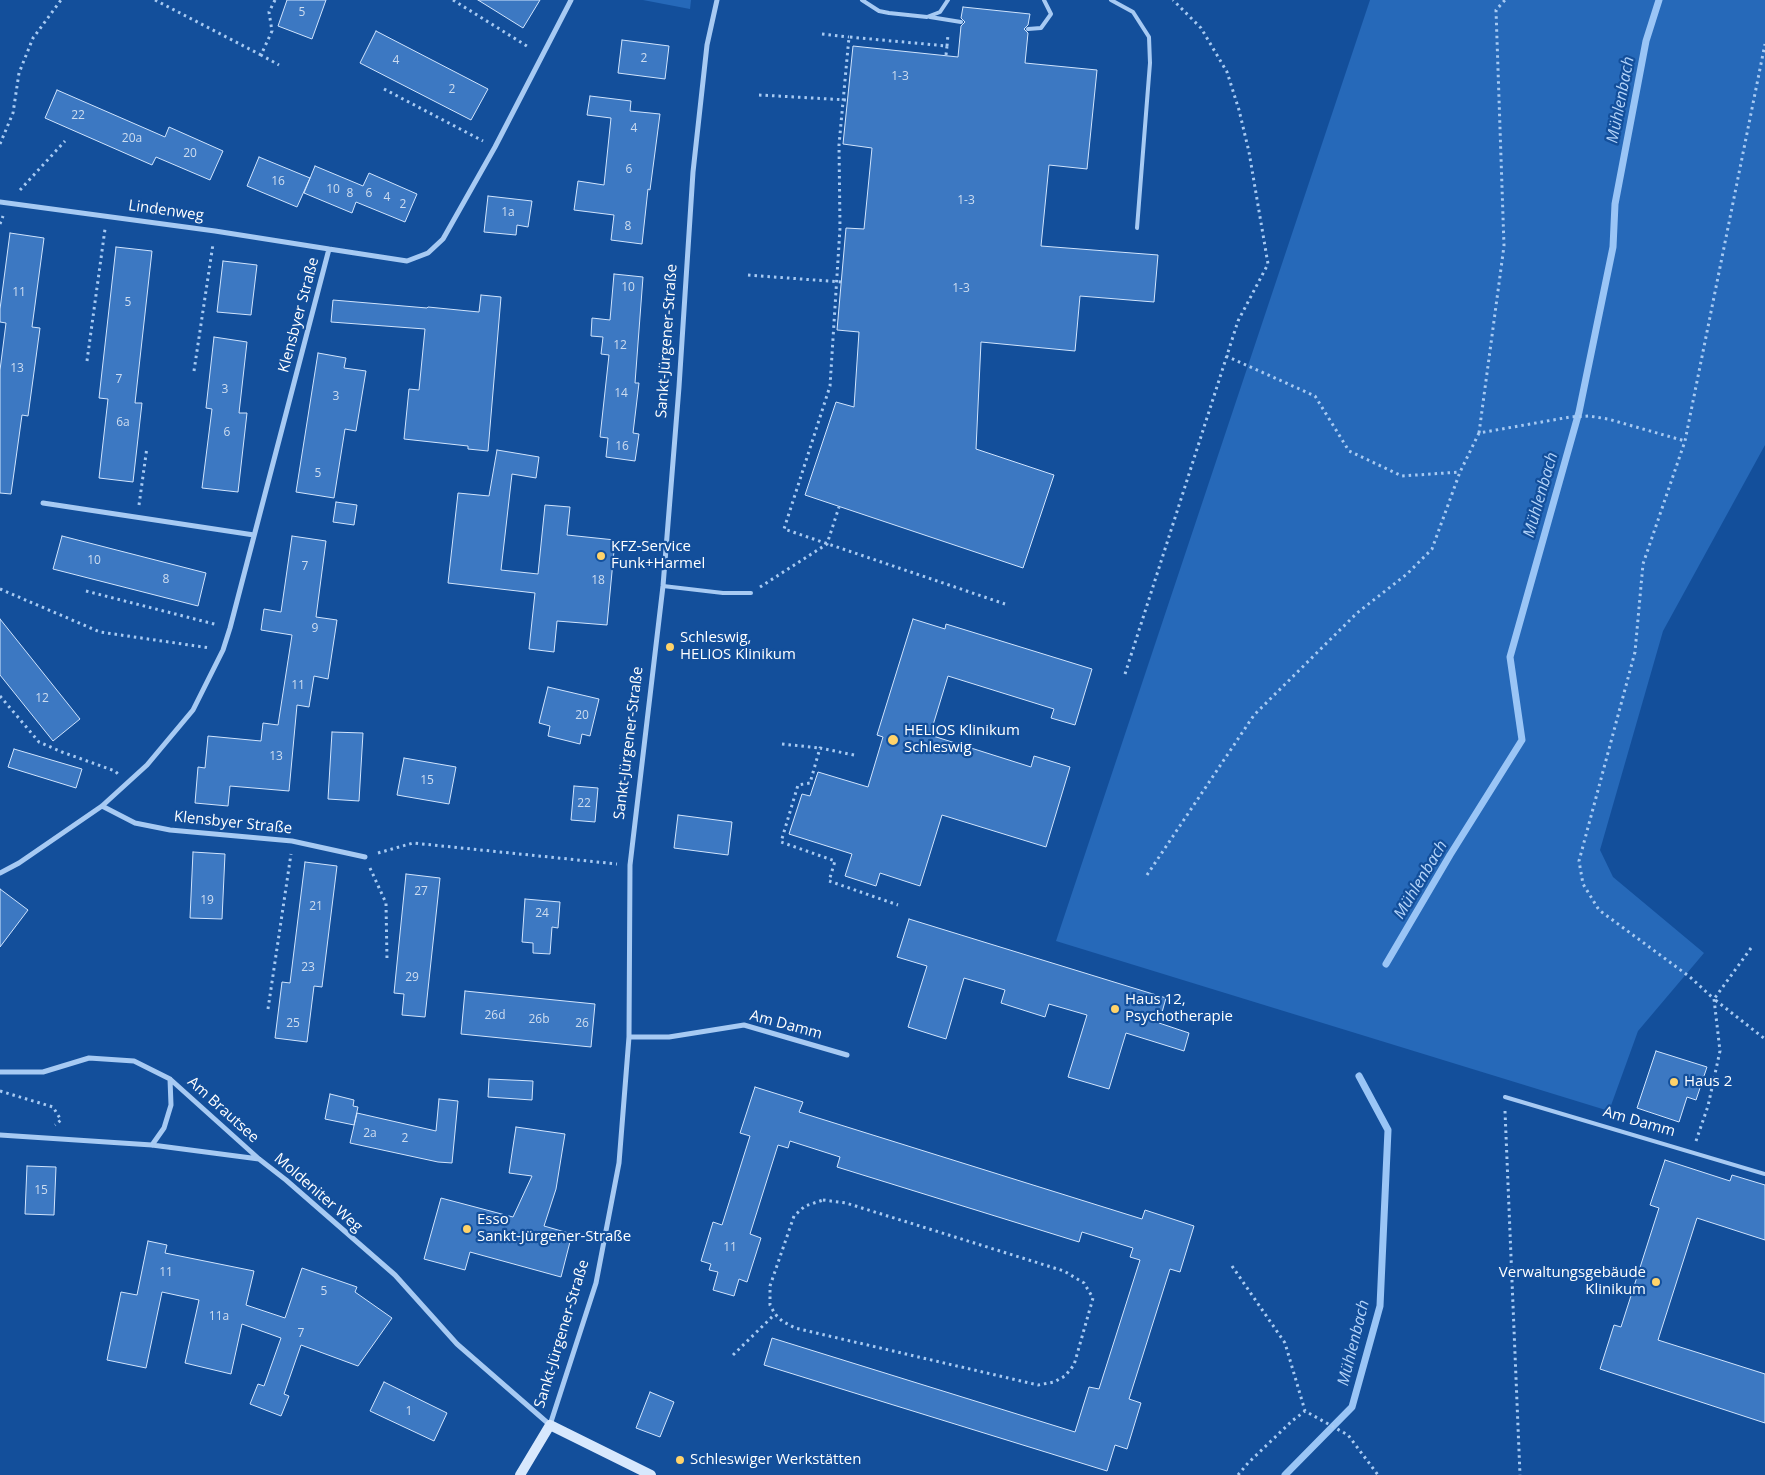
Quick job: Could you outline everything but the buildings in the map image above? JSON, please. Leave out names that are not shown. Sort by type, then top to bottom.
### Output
[{"type":"street","name":"Klensbyer Straße","points":[[0,874],[102,806],[147,765],[193,710],[223,650],[230,628],[329,249],[407,261],[428,253],[443,239],[495,147],[541,55],[572,0]]},
{"type":"street","name":"Sankt-Jürgener-Straße","points":[[520,1475],[550,1425],[596,1283],[619,1163],[630,1037],[630,865],[663,586],[680,377],[693,172],[707,45],[717,0]]},
{"type":"street","name":"Lindenweg","points":[[0,202],[216,231],[329,249]]},
{"type":"street","points":[[43,503],[254,536]]},
{"type":"street","name":"Klensbyer Straße","points":[[102,806],[135,823],[170,830],[292,841],[365,857]]},
{"type":"street","name":"Am Damm","points":[[630,1037],[669,1037],[744,1025],[847,1055]]},
{"type":"street","name":"Am Brautsee","points":[[0,1072],[43,1072],[89,1058],[134,1061],[170,1079],[259,1159]]},
{"type":"street","name":"Am Brautsee","points":[[152,1145],[164,1128],[171,1105],[170,1079]]},
{"type":"street","name":"Moldeniter Weg","points":[[0,1135],[152,1145],[259,1159],[286,1180],[395,1276],[457,1344],[550,1425]]},
{"type":"street","points":[[550,1425],[650,1475]]},
{"type":"lane","points":[[862,0],[879,11],[961,22]]},
{"type":"lane","points":[[927,17],[940,12],[948,0]]},
{"type":"lane","points":[[1028,29],[1041,28],[1051,14],[1044,0]]},
{"type":"lane","points":[[1111,0],[1133,12],[1149,37],[1150,64],[1137,228]]},
{"type":"lane","points":[[663,586],[723,593],[751,593]]},
{"type":"lane","name":"Am Damm","points":[[1505,1097],[1765,1174]]},
{"type":"path","points":[[0,144],[13,113],[20,73],[33,38],[61,0]]},
{"type":"path","points":[[155,0],[278,66]]},
{"type":"path","points":[[261,56],[272,31],[269,12],[275,0]]},
{"type":"path","points":[[453,0],[541,55]]},
{"type":"path","points":[[1126,674],[1238,321],[1268,264],[1249,152],[1227,72],[1201,28],[1173,0]]},
{"type":"path","points":[[1147,876],[1254,715],[1357,613],[1407,574],[1432,549],[1460,472],[1479,433],[1504,246],[1496,10],[1505,0]]},
{"type":"path","points":[[822,34],[947,46],[946,55]]},
{"type":"path","points":[[849,37],[846,100],[839,145],[839,282],[830,386],[784,528],[1005,604]]},
{"type":"path","points":[[1765,44],[1685,441],[1643,564],[1636,652],[1579,861],[1583,884],[1599,910],[1690,976],[1714,999],[1765,1039]]},
{"type":"path","points":[[384,89],[495,147]]},
{"type":"path","points":[[759,95],[846,100]]},
{"type":"path","points":[[8,203],[65,141]]},
{"type":"path","points":[[87,361],[107,216]]},
{"type":"path","points":[[194,371],[216,231]]},
{"type":"path","points":[[748,275],[839,282]]},
{"type":"path","points":[[1226,356],[1315,396],[1349,451],[1402,476],[1460,472]]},
{"type":"path","points":[[1479,433],[1570,417],[1589,416],[1608,419],[1685,441]]},
{"type":"path","points":[[138,518],[147,447]]},
{"type":"path","points":[[751,593],[827,544],[839,507]]},
{"type":"path","points":[[0,589],[100,632],[223,650]]},
{"type":"path","points":[[86,590],[230,628]]},
{"type":"path","points":[[0,696],[38,742],[115,771],[126,784]]},
{"type":"path","points":[[782,744],[820,748],[854,755]]},
{"type":"path","points":[[820,748],[810,782],[798,785],[781,842],[835,861],[829,882],[898,905]]},
{"type":"path","points":[[268,1008],[292,841]]},
{"type":"path","points":[[387,960],[386,903],[365,857],[413,843],[630,865]]},
{"type":"path","points":[[1692,1151],[1708,1106],[1720,1051],[1714,999],[1751,948]]},
{"type":"path","points":[[0,1091],[53,1107],[62,1120],[36,1136]]},
{"type":"path","points":[[1505,1097],[1520,1475]]},
{"type":"path","points":[[823,1200],[846,1203],[1064,1271],[1084,1283],[1093,1298],[1074,1365],[1065,1376],[1054,1382],[1038,1385],[794,1328],[775,1314],[770,1305],[770,1286],[794,1216],[805,1206],[823,1200]]},
{"type":"path","points":[[1232,1266],[1285,1343],[1305,1411],[1348,1435],[1378,1475]]},
{"type":"path","points":[[733,1355],[775,1314]]},
{"type":"path","points":[[1238,1475],[1260,1451],[1305,1411]]},
{"type":"shaded area","points":[[643,0],[691,0],[690,9]]},
{"type":"shaded area","points":[[1370,0],[1765,0],[1765,445],[1663,631],[1600,850],[1613,877],[1704,953],[1638,1031],[1609,1111],[1056,941]]},
{"type":"waterway","name":"Mühlenbach","points":[[1386,964],[1450,855],[1522,740],[1510,657],[1579,412],[1613,247],[1615,204],[1646,41],[1659,0]]},
{"type":"waterway","name":"Mühlenbach","points":[[1285,1475],[1352,1407],[1380,1306],[1388,1130],[1359,1076]]},
{"type":"place","name":"KFZ-Service Funk+Harmel","points":[[601,556]]},
{"type":"place","name":"Schleswig, HELIOS Klinikum","points":[[670,647]]},
{"type":"place","name":"HELIOS Klinikum Schleswig","points":[[893,740]]},
{"type":"place","name":"Haus 12, Psychotherapie","points":[[1115,1009]]},
{"type":"place","name":"Haus 2","points":[[1674,1082]]},
{"type":"place","name":"Esso Sankt-Jürgener-Straße","points":[[467,1229]]},
{"type":"place","name":"Verwaltungsgebäude Klinikum","points":[[1656,1282]]},
{"type":"place","name":"Schleswiger Werkstätten","points":[[680,1460]]}]
